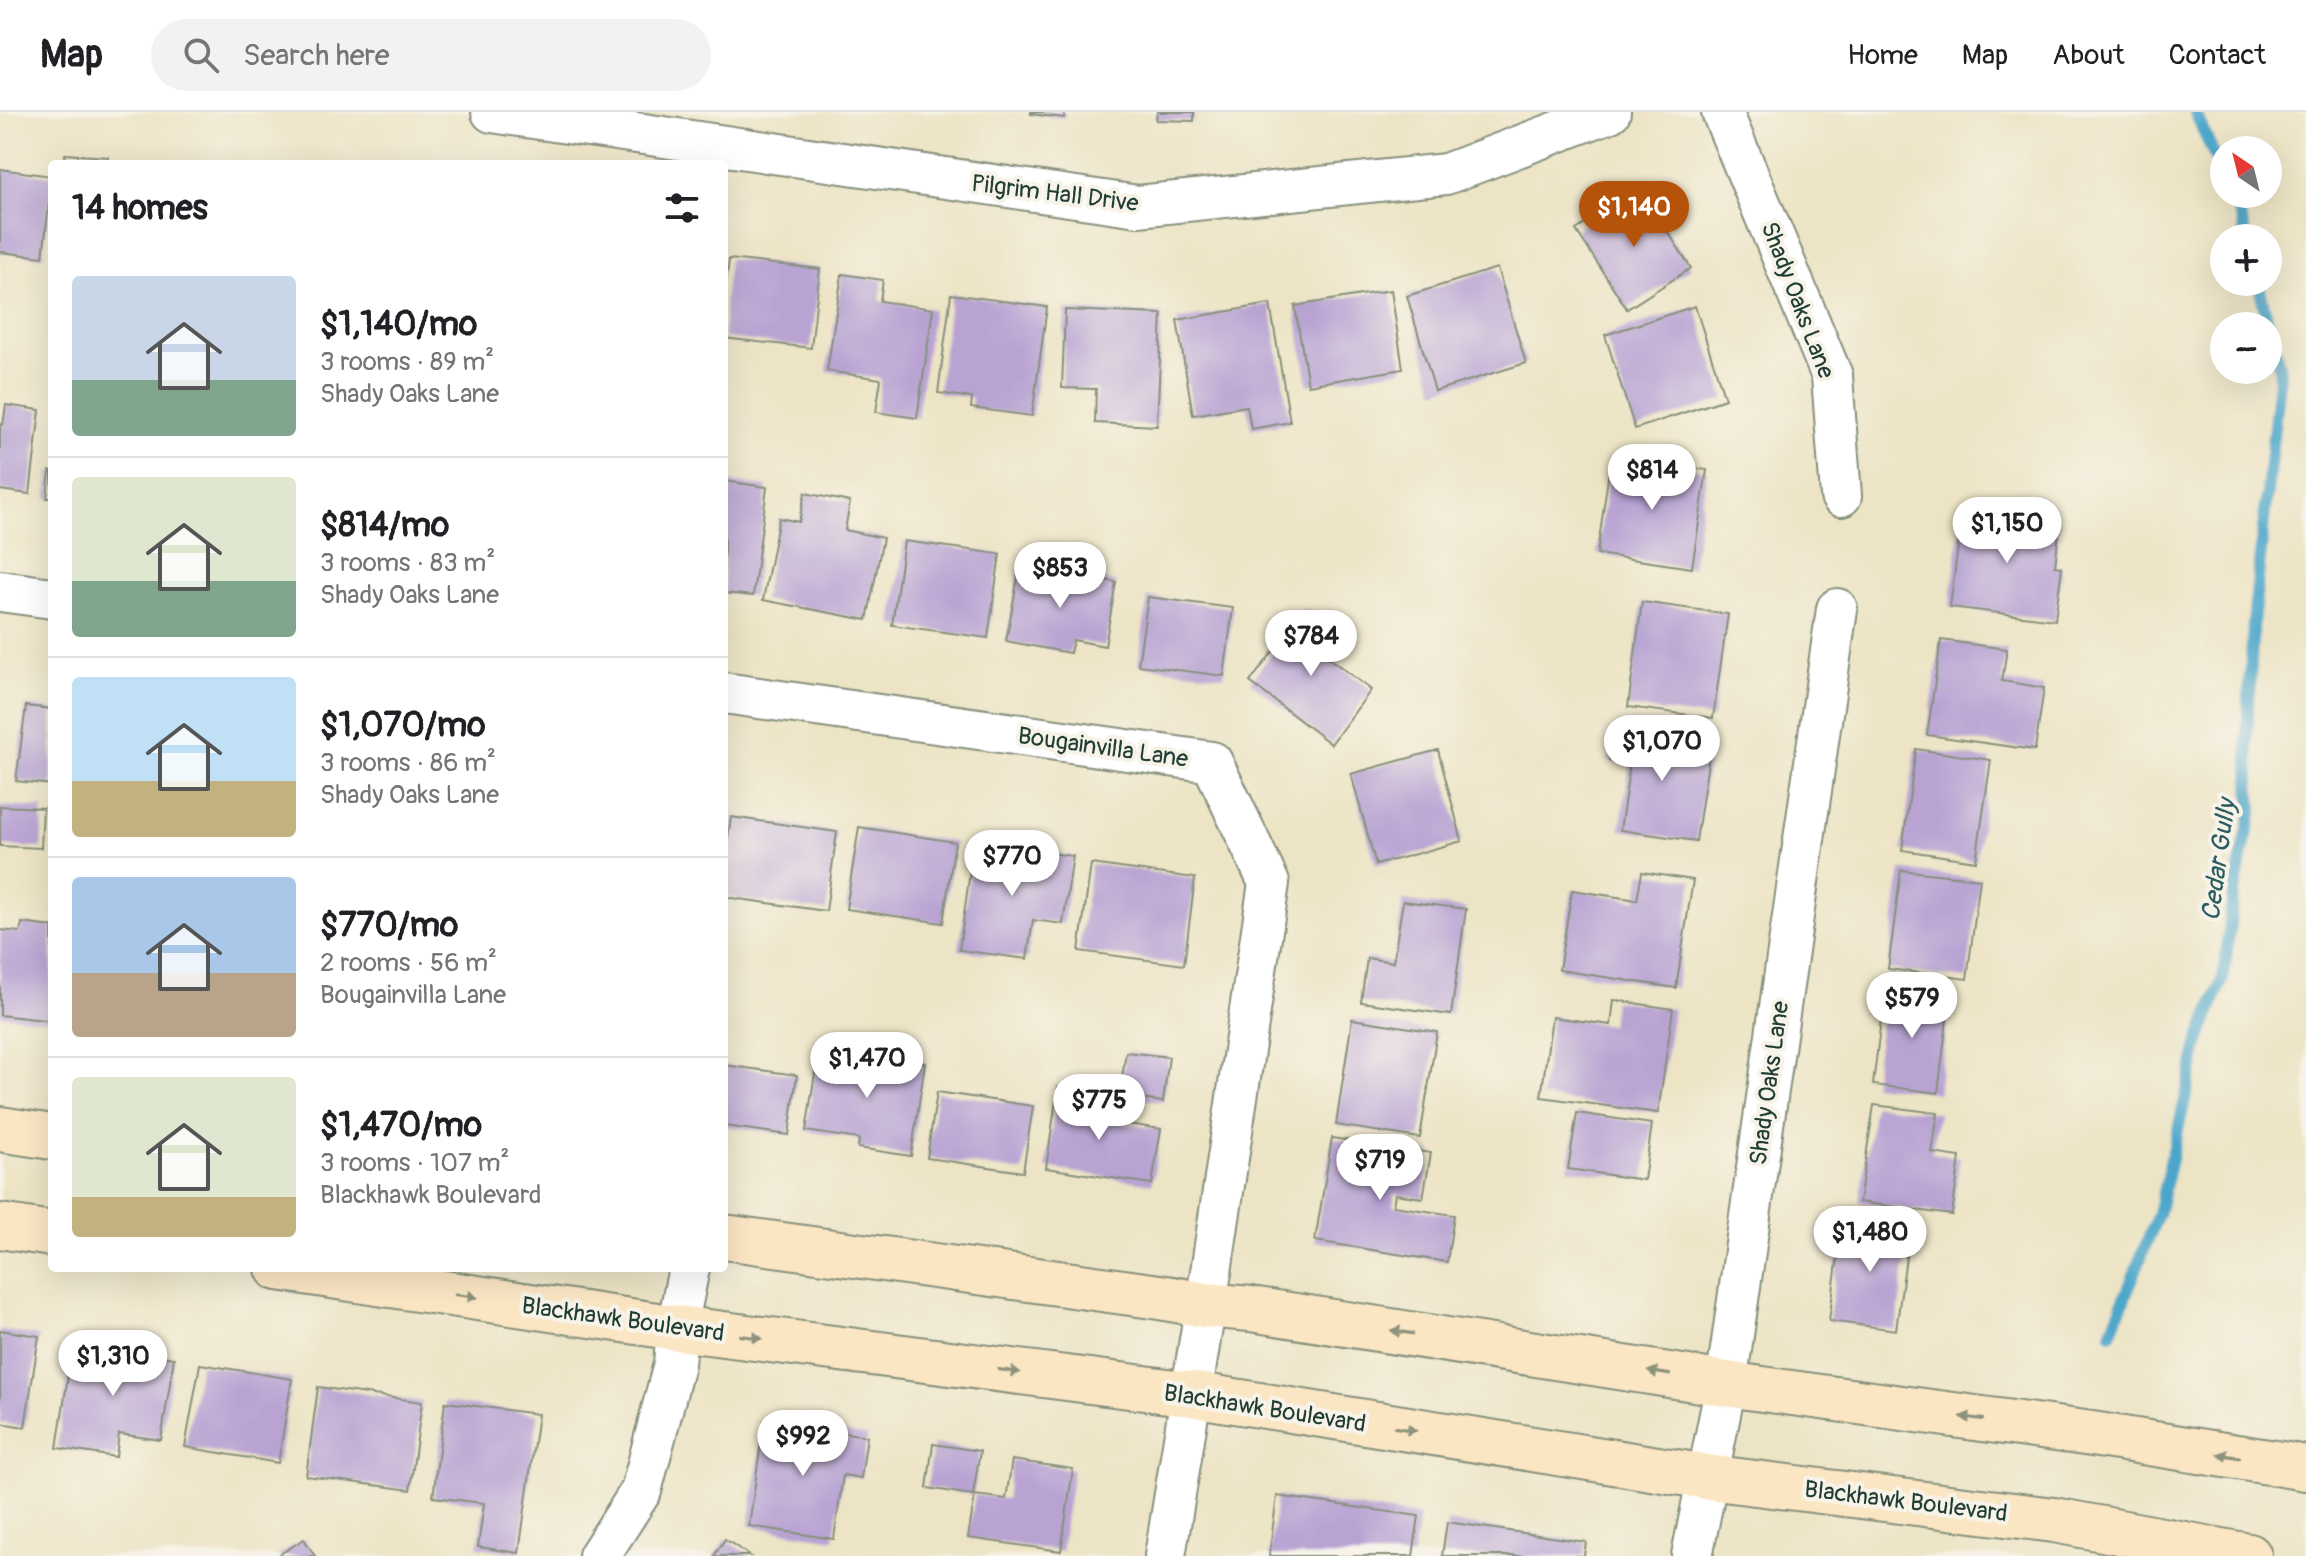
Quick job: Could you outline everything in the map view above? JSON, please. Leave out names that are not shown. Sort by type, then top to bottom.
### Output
[{"type":"main road","points":[[0,1129],[48,1136]]},
{"type":"main road","points":[[0,1226],[48,1233]]},
{"type":"main road","points":[[728,1238],[1251,1309],[1726,1384],[2092,1434],[2306,1468]]},
{"type":"main road","name":"Blackhawk Boulevard","points":[[305,1272],[677,1328],[1191,1394],[1707,1477],[2054,1520],[2249,1556]]},
{"type":"street","name":"Pilgrim Hall Drive","points":[[492,112],[1138,206],[1446,174],[1610,112]]},
{"type":"street","name":"Shady Oaks Lane","points":[[1722,112],[1832,376],[1841,496]]},
{"type":"street","points":[[0,591],[48,597]]},
{"type":"street","name":"Shady Oaks Lane","points":[[1692,1556],[1726,1384],[1837,609]]},
{"type":"street","name":"Bougainvilla Lane","points":[[728,694],[1212,762],[1269,883],[1205,1305]]},
{"type":"street","points":[[599,1556],[641,1491],[674,1364],[677,1328],[688,1272]]},
{"type":"street","points":[[1165,1556],[1205,1305]]},
{"type":"building","points":[[1031,112],[1065,112],[1064,118]]},
{"type":"building","points":[[1157,112],[1194,112],[1194,121],[1156,120]]},
{"type":"building","points":[[65,154],[108,157],[108,160],[64,160]]},
{"type":"building","points":[[0,169],[48,175],[43,257],[0,252]]},
{"type":"building","points":[[1640,188],[1691,268],[1627,309],[1576,230]]},
{"type":"building","points":[[729,259],[820,269],[811,348],[728,338]]},
{"type":"building","points":[[1497,268],[1526,363],[1435,391],[1407,296]]},
{"type":"building","points":[[842,274],[883,280],[880,301],[933,309],[917,418],[876,412],[881,379],[827,371]]},
{"type":"building","points":[[1391,290],[1403,369],[1308,385],[1295,306]]},
{"type":"building","points":[[951,294],[1047,307],[1032,416],[971,408],[972,398],[938,393]]},
{"type":"building","points":[[1270,304],[1290,422],[1251,429],[1247,406],[1193,415],[1177,320]]},
{"type":"building","points":[[1695,306],[1725,399],[1635,429],[1605,335]]},
{"type":"building","points":[[1065,310],[1162,314],[1157,426],[1095,423],[1096,389],[1062,388]]},
{"type":"building","points":[[6,405],[40,410],[30,494],[0,490],[0,424],[3,425]]},
{"type":"building","points":[[1611,457],[1707,470],[1692,568],[1597,554]]},
{"type":"building","points":[[728,482],[767,487],[753,596],[728,593]]},
{"type":"building","points":[[805,493],[850,502],[845,530],[883,538],[867,620],[763,600],[779,518],[799,522]]},
{"type":"building","points":[[1963,509],[2060,522],[2055,566],[2062,567],[2055,620],[1950,607]]},
{"type":"building","points":[[904,541],[1000,554],[988,638],[892,625]]},
{"type":"building","points":[[1020,566],[1116,582],[1105,646],[1073,640],[1070,653],[1006,641]]},
{"type":"building","points":[[1148,597],[1233,608],[1224,676],[1138,665]]},
{"type":"building","points":[[1642,602],[1728,614],[1713,718],[1628,707]]},
{"type":"building","points":[[1306,608],[1341,634],[1325,655],[1371,690],[1331,744],[1250,682]]},
{"type":"building","points":[[1941,640],[2007,649],[2002,681],[2044,688],[2035,750],[1927,735]]},
{"type":"building","points":[[26,706],[48,709],[48,785],[16,781]]},
{"type":"building","points":[[1614,729],[1711,743],[1696,841],[1620,830],[1630,764],[1609,761]]},
{"type":"building","points":[[1916,749],[1991,760],[1976,861],[1902,850]]},
{"type":"building","points":[[1438,750],[1462,841],[1376,865],[1351,774]]},
{"type":"building","points":[[0,806],[43,808],[41,848],[0,846]]},
{"type":"building","points":[[731,817],[837,832],[826,911],[728,898]]},
{"type":"building","points":[[859,827],[955,842],[943,923],[846,909]]},
{"type":"building","points":[[974,843],[1073,856],[1063,924],[1033,920],[1027,959],[959,950]]},
{"type":"building","points":[[1091,864],[1195,878],[1184,965],[1079,951]]},
{"type":"building","points":[[1901,870],[1980,879],[1967,979],[1888,969]]},
{"type":"building","points":[[1642,872],[1693,880],[1676,988],[1559,970],[1572,890],[1637,900]]},
{"type":"building","points":[[1403,901],[1466,909],[1451,1015],[1361,1002],[1367,958],[1393,962]]},
{"type":"building","points":[[22,923],[48,926],[48,1021],[0,1015],[0,930],[20,932]]},
{"type":"building","points":[[1885,987],[1950,995],[1938,1093],[1873,1085]]},
{"type":"building","points":[[1614,1000],[1673,1009],[1658,1113],[1541,1097],[1552,1017],[1611,1025]]},
{"type":"building","points":[[1352,1019],[1437,1032],[1420,1138],[1336,1125]]},
{"type":"building","points":[[819,1047],[925,1063],[911,1156],[858,1148],[859,1139],[806,1131]]},
{"type":"building","points":[[1126,1052],[1169,1057],[1163,1102],[1119,1096]]},
{"type":"building","points":[[728,1066],[797,1075],[789,1135],[728,1127]]},
{"type":"building","points":[[1058,1087],[1099,1094],[1095,1119],[1161,1129],[1152,1184],[1046,1168]]},
{"type":"building","points":[[937,1092],[1033,1106],[1023,1172],[927,1158]]},
{"type":"building","points":[[1874,1105],[1938,1113],[1932,1153],[1960,1157],[1952,1215],[1859,1202]]},
{"type":"building","points":[[1577,1113],[1652,1124],[1644,1180],[1568,1169]]},
{"type":"building","points":[[1332,1138],[1431,1153],[1423,1198],[1395,1194],[1393,1206],[1454,1215],[1447,1262],[1315,1241]]},
{"type":"building","points":[[1843,1219],[1910,1228],[1896,1330],[1829,1321]]},
{"type":"building","points":[[0,1330],[39,1336],[25,1427],[0,1423]]},
{"type":"building","points":[[73,1343],[174,1358],[161,1440],[119,1434],[116,1457],[57,1448]]},
{"type":"building","points":[[200,1364],[292,1379],[278,1463],[185,1447]]},
{"type":"building","points":[[318,1387],[422,1402],[410,1490],[306,1476]]},
{"type":"building","points":[[445,1402],[538,1414],[519,1553],[478,1547],[484,1503],[433,1497]]},
{"type":"building","points":[[764,1421],[867,1436],[861,1478],[843,1475],[834,1539],[749,1526]]},
{"type":"building","points":[[933,1444],[980,1451],[973,1495],[927,1488]]},
{"type":"building","points":[[1012,1460],[1073,1469],[1061,1551],[968,1538],[975,1495],[1006,1499]]},
{"type":"building","points":[[1277,1496],[1419,1516],[1413,1556],[1269,1556]]},
{"type":"building","points":[[1447,1522],[1586,1542],[1584,1556],[1442,1556]]},
{"type":"building","points":[[304,1539],[315,1556],[277,1556]]},
{"type":"building","points":[[725,1539],[750,1556],[714,1556]]},
{"type":"waterway","name":"Cedar Gully","points":[[2195,112],[2210,146]]},
{"type":"waterway","name":"Cedar Gully","points":[[2237,208],[2243,224]]},
{"type":"waterway","name":"Cedar Gully","points":[[2111,1333],[2158,1214],[2199,1041],[2224,975],[2233,897],[2252,813],[2247,734],[2253,624],[2280,370],[2262,296]]}]
